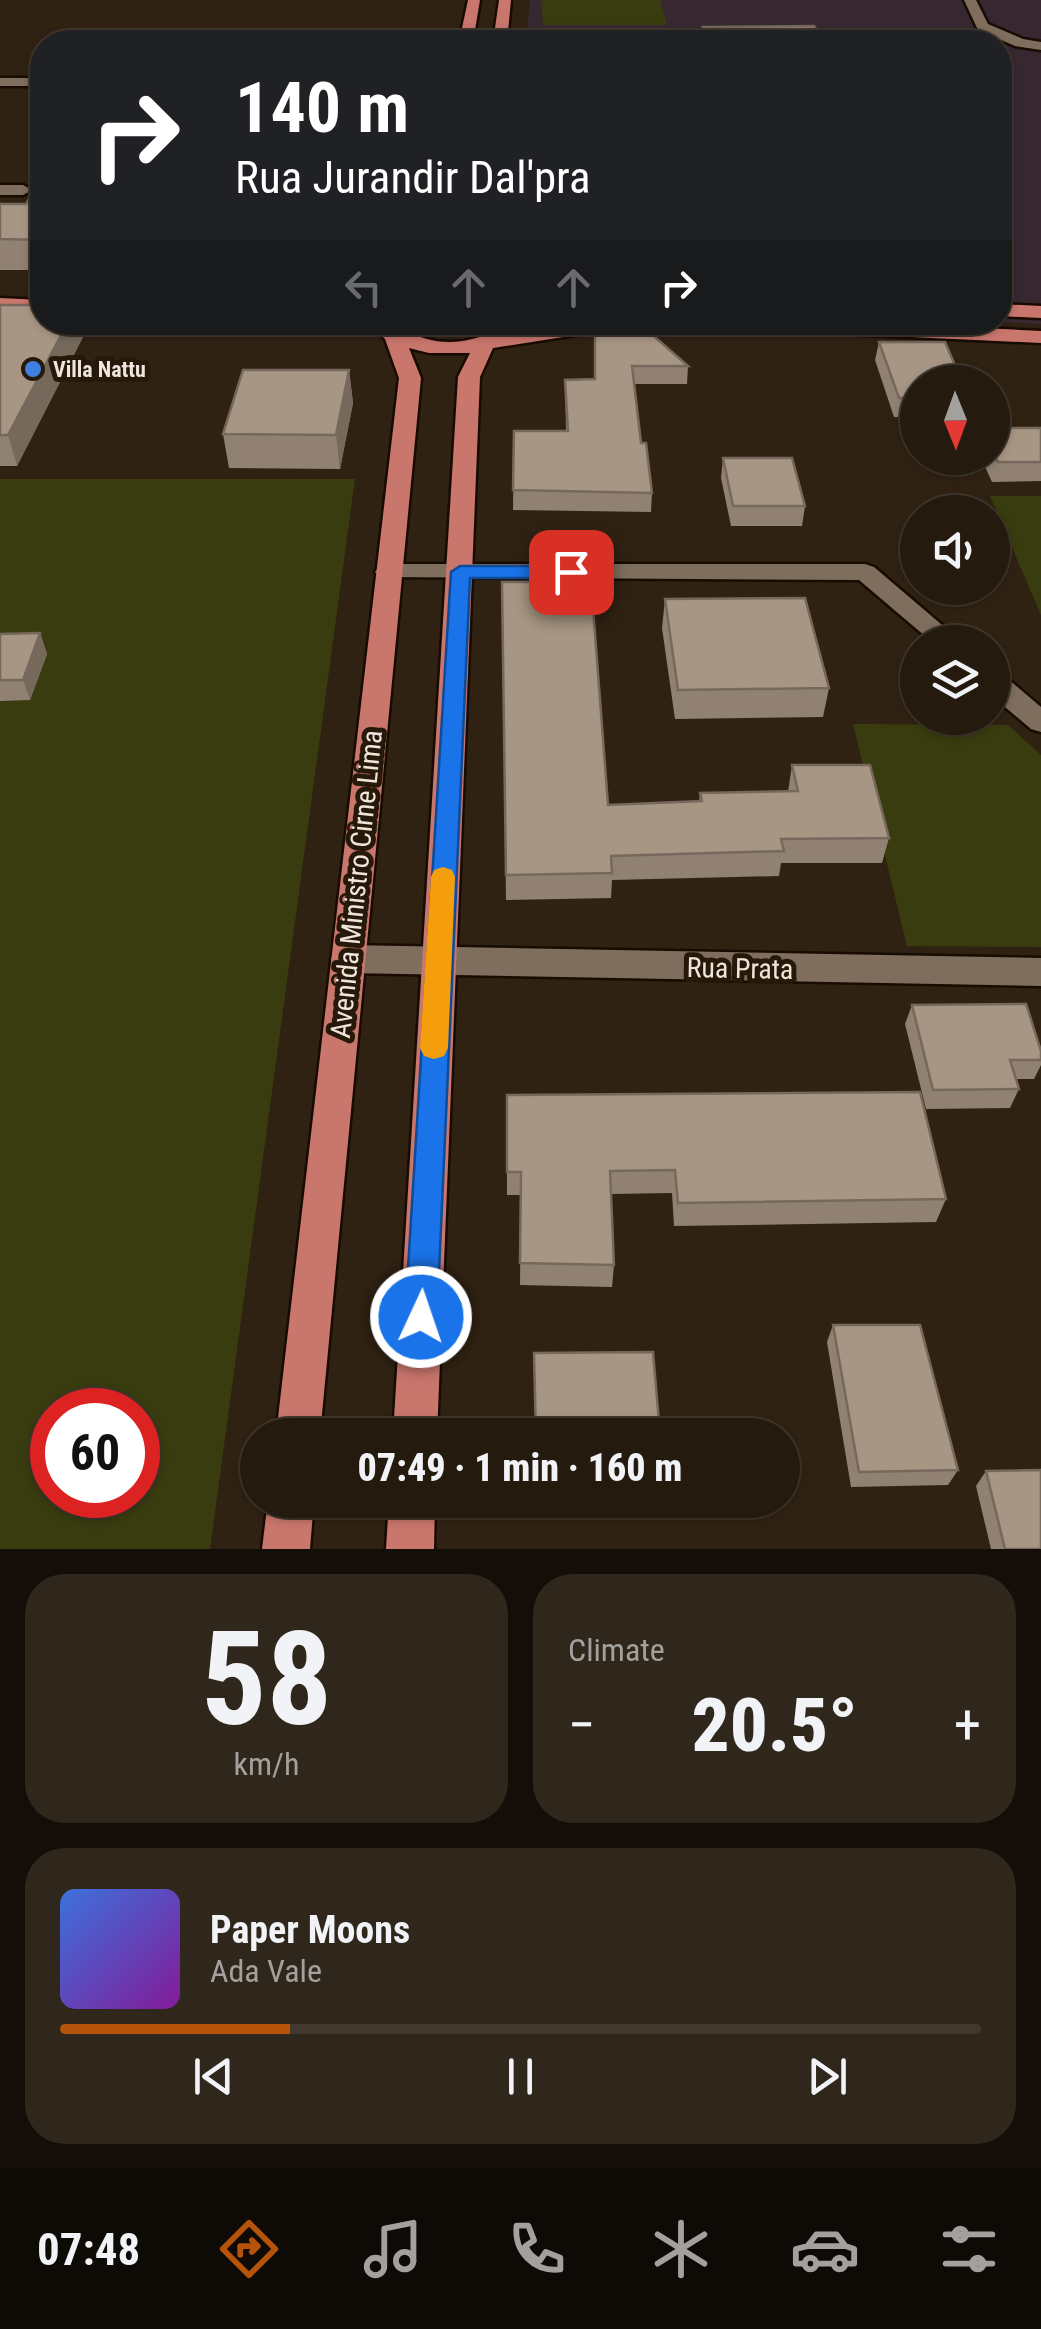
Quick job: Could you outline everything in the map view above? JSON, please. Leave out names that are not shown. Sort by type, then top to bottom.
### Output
[{"type":"main road","points":[[468,30],[474,1],[504,1],[501,30]]},
{"type":"main road","points":[[3,295],[30,289]]},
{"type":"main road","points":[[3,295],[30,303]]},
{"type":"main road","points":[[1012,311],[1041,312]]},
{"type":"main road","name":"Avenida Ministro Cirne Lima","points":[[300,1418],[410,378],[383,335]]},
{"type":"main road","points":[[402,335],[436,346],[533,335]]},
{"type":"main road","points":[[416,1418],[470,377],[493,341],[504,335]]},
{"type":"main road","points":[[1012,335],[1041,336]]},
{"type":"main road","points":[[286,1549],[289,1518]]},
{"type":"main road","points":[[410,1549],[411,1518]]},
{"type":"street","points":[[970,0],[983,27],[990,30]]},
{"type":"street","points":[[1012,39],[1041,46]]},
{"type":"street","points":[[0,82],[30,82]]},
{"type":"street","points":[[0,190],[24,190]]},
{"type":"street","points":[[388,572],[866,572],[928,625]]},
{"type":"street","points":[[1010,696],[1041,722]]},
{"type":"street","name":"Rua Prata","points":[[348,959],[438,964],[1041,972]]},
{"type":"shaded area","points":[[530,0],[1041,0],[1041,324],[1012,323],[1012,30],[527,30]]},
{"type":"green space","points":[[541,0],[660,0],[667,25],[543,25]]},
{"type":"green space","points":[[0,479],[355,479],[210,1549],[0,1549]]},
{"type":"green space","points":[[1010,496],[1041,496],[1041,615],[1010,543]]},
{"type":"green space","points":[[853,724],[900,724],[900,735],[1010,735],[1010,727],[1041,755],[1041,947],[907,946]]},
{"type":"building","points":[[814,26],[817,30],[704,30],[703,27]]},
{"type":"building","points":[[30,196],[30,240],[0,239],[0,204],[26,204]]},
{"type":"building","points":[[0,305],[30,305],[30,335],[61,335],[8,435],[0,435]]},
{"type":"building","points":[[595,335],[653,335],[688,366],[632,366],[641,443],[646,443],[652,493],[513,490],[514,431],[568,431],[565,380],[595,379]]},
{"type":"building","points":[[879,342],[945,342],[955,365],[900,365],[899,398]]},
{"type":"building","points":[[243,370],[349,370],[336,435],[223,434]]},
{"type":"building","points":[[1010,428],[1041,428],[1041,462],[1010,462]]},
{"type":"building","points":[[723,458],[792,458],[805,506],[733,506]]},
{"type":"building","points":[[502,582],[591,582],[608,805],[702,801],[700,793],[798,791],[792,765],[870,765],[889,838],[781,839],[784,851],[611,856],[612,873],[506,875]]},
{"type":"building","points":[[805,598],[829,688],[678,690],[665,599]]},
{"type":"building","points":[[40,633],[23,680],[0,680],[0,634]]},
{"type":"building","points":[[1026,1004],[1041,1060],[1010,1060],[1019,1089],[933,1090],[912,1005]]},
{"type":"building","points":[[920,1092],[946,1199],[678,1203],[675,1170],[610,1171],[614,1265],[520,1263],[521,1172],[507,1172],[507,1095]]},
{"type":"building","points":[[833,1325],[920,1325],[958,1470],[859,1472]]},
{"type":"building","points":[[653,1352],[659,1418],[536,1418],[534,1353]]},
{"type":"building","points":[[1041,1470],[1041,1549],[1005,1549],[986,1471]]},
{"type":"slow traffic","points":[[434,1048],[443,877]]},
{"type":"place","name":"Villa Nattu","points":[[33,369]]},
{"type":"route","points":[[421,1317],[460,572],[571,572]]}]
